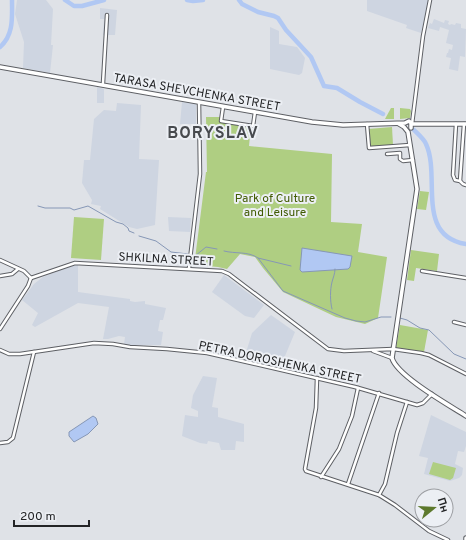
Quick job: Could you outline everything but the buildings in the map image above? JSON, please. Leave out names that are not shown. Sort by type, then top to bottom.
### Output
[{"type":"main road","name":"TARASA SHEVCHENKA STREET","points":[[0,67],[223,107],[328,124],[465,124]]},
{"type":"main road","points":[[392,123],[399,124],[408,132]]},
{"type":"main road","points":[[405,128],[410,124]]},
{"type":"main road","points":[[410,124],[408,132],[417,185],[416,202],[392,358],[398,367],[418,385],[466,416]]},
{"type":"street","points":[[410,124],[430,0]]},
{"type":"street","points":[[103,83],[107,15]]},
{"type":"street","points":[[189,268],[200,174],[199,102]]},
{"type":"street","points":[[223,107],[221,121],[253,126],[255,112]]},
{"type":"street","points":[[367,124],[369,148],[410,145]]},
{"type":"street","points":[[456,124],[453,175],[455,180],[466,185]]},
{"type":"street","points":[[460,181],[465,124]]},
{"type":"street","points":[[387,154],[400,153],[400,159],[403,161],[413,160]]},
{"type":"street","points":[[0,260],[24,271],[31,278],[28,286],[0,329]]},
{"type":"street","name":"SHKILNA STREET","points":[[31,278],[75,263],[216,270],[229,274],[328,349],[344,351],[393,349],[421,353],[429,355],[466,374]]},
{"type":"street","points":[[0,276],[12,274],[18,268]]},
{"type":"street","points":[[422,271],[466,278]]},
{"type":"street","points":[[454,322],[466,325]]},
{"type":"street","name":"PETRA DOROSHENKA STREET","points":[[0,350],[14,354],[94,343],[130,347],[167,348],[207,353],[317,378],[378,393],[417,405],[432,394]]},
{"type":"street","name":"SHKILNA STREET","points":[[373,351],[392,358]]},
{"type":"street","points":[[0,443],[8,442],[12,438],[34,352]]},
{"type":"street","points":[[317,378],[316,408],[305,469],[306,471],[378,495],[395,505],[429,531],[448,540]]},
{"type":"street","points":[[321,477],[338,449],[352,416],[358,388]]},
{"type":"street","points":[[348,484],[378,393]]},
{"type":"street","points":[[378,495],[385,484],[397,433],[407,402]]},
{"type":"shaded area","points":[[17,0],[46,0],[53,9],[51,45],[53,45],[50,73],[23,68],[24,42],[15,14]]},
{"type":"shaded area","points":[[367,0],[429,0],[421,33],[406,28],[407,25],[367,11]]},
{"type":"shaded area","points":[[100,8],[117,10],[115,35],[103,35],[104,19],[100,19]]},
{"type":"shaded area","points":[[434,19],[444,23],[445,20],[449,21],[448,24],[450,25],[455,25],[456,23],[461,24],[461,28],[466,29],[465,57],[460,56],[458,71],[449,69],[451,58],[446,57],[449,49],[452,50],[453,45],[446,43],[449,30],[440,27],[439,31],[428,28]]},
{"type":"shaded area","points":[[270,27],[279,31],[279,44],[297,47],[305,58],[302,73],[299,75],[270,69]]},
{"type":"shaded area","points":[[97,87],[104,89],[104,103],[97,103]]},
{"type":"shaded area","points":[[182,102],[196,104],[196,124],[180,124]]},
{"type":"shaded area","points":[[117,103],[141,105],[139,159],[159,160],[155,225],[137,229],[129,227],[100,209],[101,206],[91,204],[92,200],[82,183],[84,160],[90,160],[94,119],[104,110],[116,111]]},
{"type":"shaded area","points":[[168,217],[191,218],[190,232],[169,231]]},
{"type":"shaded area","points":[[78,265],[78,292],[130,299],[130,301],[135,302],[145,301],[145,304],[166,308],[163,320],[160,320],[158,331],[163,332],[161,345],[126,345],[124,344],[125,337],[119,336],[103,339],[109,307],[78,303],[35,327],[32,325],[38,313],[22,300],[34,284],[43,277],[67,267]]},
{"type":"shaded area","points":[[224,275],[264,305],[254,318],[245,316],[212,292]]},
{"type":"shaded area","points":[[271,315],[295,332],[280,368],[244,359],[252,333]]},
{"type":"shaded area","points":[[203,376],[217,378],[212,407],[218,408],[218,417],[244,424],[244,442],[236,441],[235,450],[221,450],[219,443],[208,441],[207,444],[200,443],[182,436],[185,415],[198,417],[198,411],[191,408],[193,395]]},
{"type":"shaded area","points":[[431,415],[466,432],[466,446],[464,452],[458,451],[455,464],[463,468],[462,475],[459,478],[450,481],[424,474],[428,458],[419,456]]},
{"type":"green space","points":[[210,89],[220,91],[219,99],[208,97]]},
{"type":"green space","points":[[391,108],[394,108],[394,119],[385,119]]},
{"type":"green space","points":[[400,108],[410,109],[410,118],[400,119]]},
{"type":"green space","name":"Park of Culture and Leisure","points":[[206,117],[220,117],[220,120],[251,125],[249,146],[332,154],[331,222],[362,224],[358,252],[387,257],[378,318],[365,324],[336,317],[283,292],[255,257],[240,254],[227,269],[197,265],[195,259],[207,172]]},
{"type":"green space","points":[[392,127],[393,145],[369,147],[368,129]]},
{"type":"green space","points":[[420,191],[429,192],[426,210],[417,209]]},
{"type":"green space","points":[[74,217],[104,219],[101,260],[71,258]]},
{"type":"green space","points":[[411,250],[439,254],[437,271],[416,268],[414,281],[407,280]]},
{"type":"green space","points":[[400,325],[428,330],[424,352],[396,348]]},
{"type":"green space","points":[[433,462],[456,468],[453,478],[450,480],[429,474]]},
{"type":"water","points":[[302,248],[352,256],[350,267],[348,269],[302,272],[300,270]]},
{"type":"water","points":[[93,416],[96,418],[98,424],[88,434],[74,442],[69,436],[69,432]]},
{"type":"waterway","points":[[0,47],[5,42],[10,31],[12,19],[12,0]]},
{"type":"waterway","points":[[65,0],[74,6],[82,6],[104,0]]},
{"type":"waterway","points":[[187,0],[203,0]]},
{"type":"waterway","points":[[239,0],[242,4],[258,12],[278,18],[286,30],[311,57],[324,86],[337,88],[383,114]]},
{"type":"waterway","points":[[414,130],[425,142],[430,157],[432,203],[440,230],[450,239],[466,244]]},
{"type":"waterway","points":[[38,206],[45,208],[70,208],[74,210],[88,206],[116,222],[123,224],[129,231],[134,233]]},
{"type":"waterway","points":[[139,236],[156,241],[171,252],[188,254]]},
{"type":"waterway","points":[[195,256],[206,247],[217,249]]},
{"type":"waterway","points":[[224,251],[250,254],[258,258],[291,266]]},
{"type":"waterway","points":[[258,258],[283,291],[345,318],[356,321],[365,322],[381,317],[391,317]]},
{"type":"waterway","points":[[332,309],[331,285],[335,269]]},
{"type":"waterway","points":[[400,318],[407,320],[420,328],[429,330],[454,354],[466,359]]},
{"type":"district","name":"BORYSLAV","points":[[213,132]]}]
